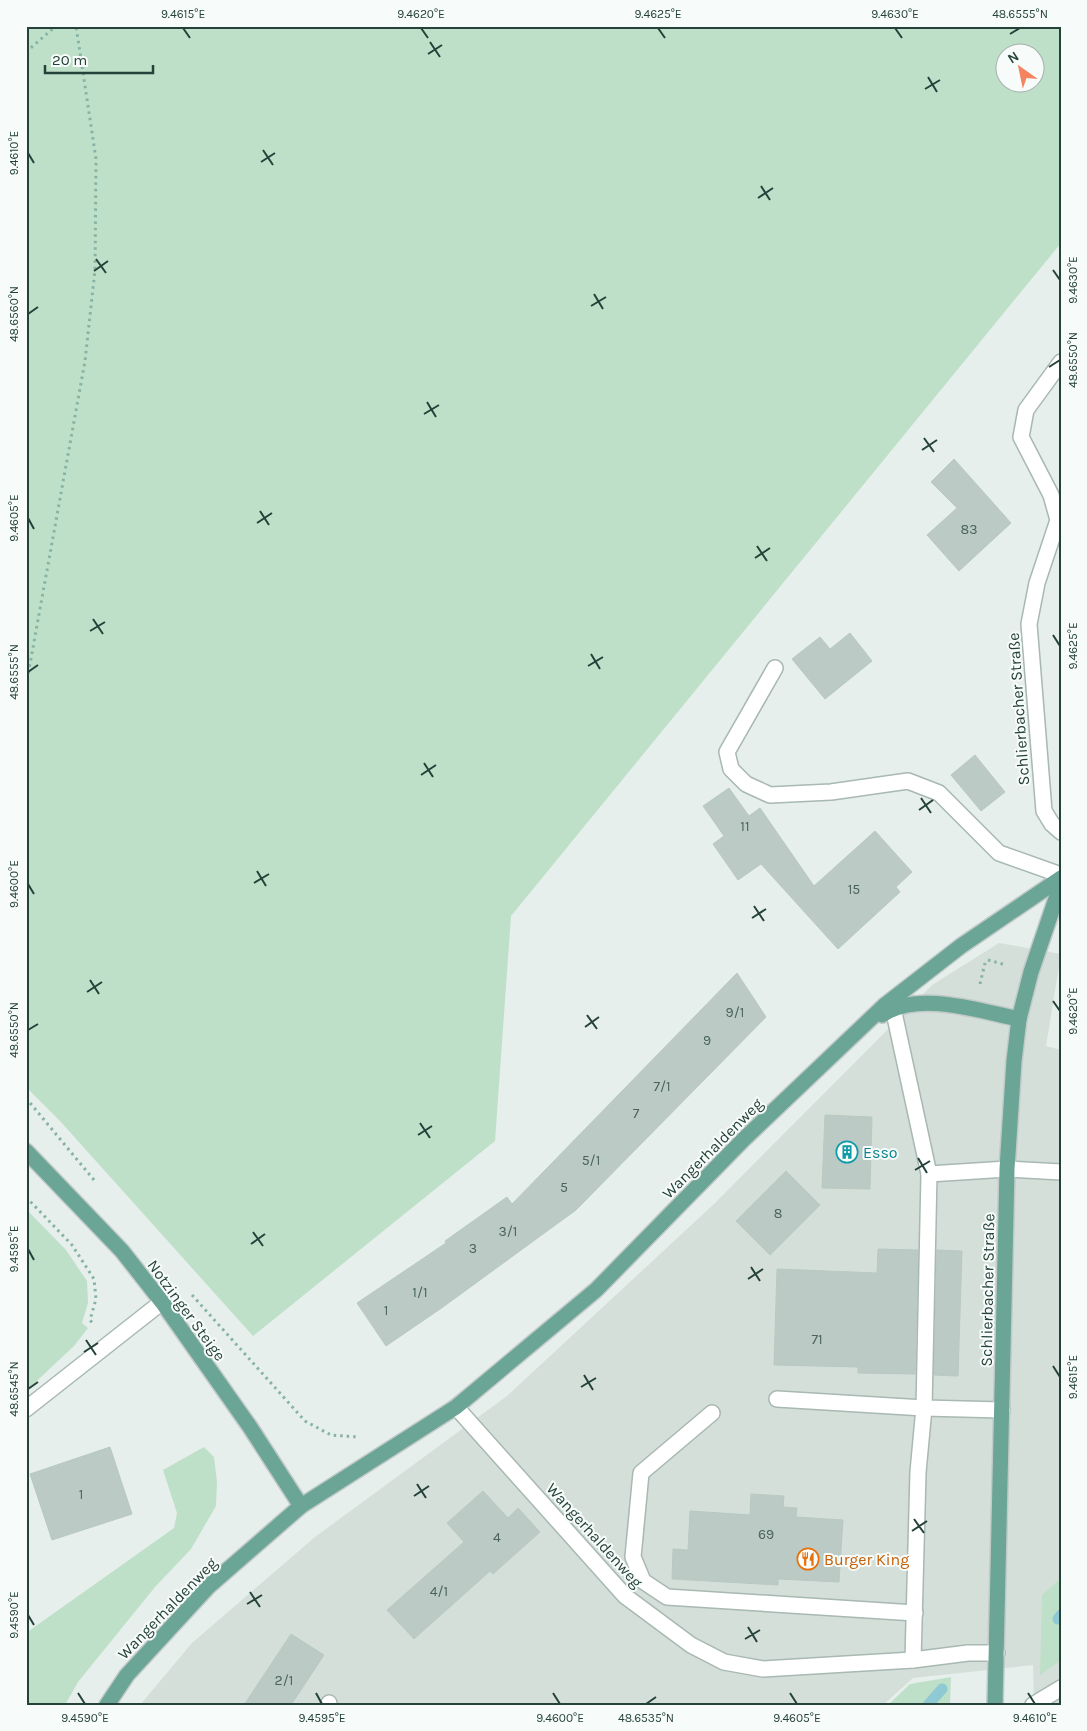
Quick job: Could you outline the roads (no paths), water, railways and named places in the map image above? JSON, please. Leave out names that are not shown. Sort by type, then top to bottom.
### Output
[{"type":"main road","name":"Wangerhaldenweg","points":[[107,1705],[127,1675],[209,1586],[301,1506],[456,1407],[596,1290],[744,1139],[885,1005],[953,952],[1061,876]]},
{"type":"main road","name":"Schlierbacher Straße","points":[[995,1704],[1008,1168],[1014,1061],[1020,1019],[1030,972],[1061,884]]},
{"type":"main road","name":"Wangerhaldenweg","points":[[835,1054],[871,1023],[894,1008],[929,1002],[1020,1019]]},
{"type":"main road","name":"Notzinger Steige","points":[[26,1151],[122,1251],[162,1302],[250,1427],[301,1506]]},
{"type":"street","name":"Schlierbacher Straße","points":[[1061,362],[1026,410],[1021,437],[1050,495],[1058,520],[1037,582],[1029,624],[1044,811],[1052,824],[1061,832]]},
{"type":"street","points":[[775,668],[727,752],[731,769],[746,784],[770,795],[831,792],[908,781],[939,793],[999,854],[1061,876]]},
{"type":"street","points":[[894,1008],[929,1174],[924,1408],[918,1472],[916,1613],[913,1660]]},
{"type":"street","points":[[929,1174],[1008,1168],[1061,1172]]},
{"type":"street","points":[[26,1409],[162,1302]]},
{"type":"street","points":[[777,1399],[924,1408],[1002,1410]]},
{"type":"street","name":"Wangerhaldenweg","points":[[456,1407],[624,1596],[691,1645],[724,1662],[763,1669],[913,1660],[968,1653],[997,1653]]},
{"type":"street","points":[[712,1413],[641,1473],[633,1557],[643,1581],[667,1597],[916,1613]]},
{"type":"street","points":[[1033,1705],[1061,1688]]},
{"type":"street","points":[[995,1704],[1000,1705]]},
{"type":"waterway","points":[[1058,1619],[1061,1615]]},
{"type":"waterway","points":[[928,1705],[942,1689]]},
{"type":"place","name":"Esso","points":[[847,1152]]},
{"type":"place","name":"Burger King","points":[[808,1559]]}]
